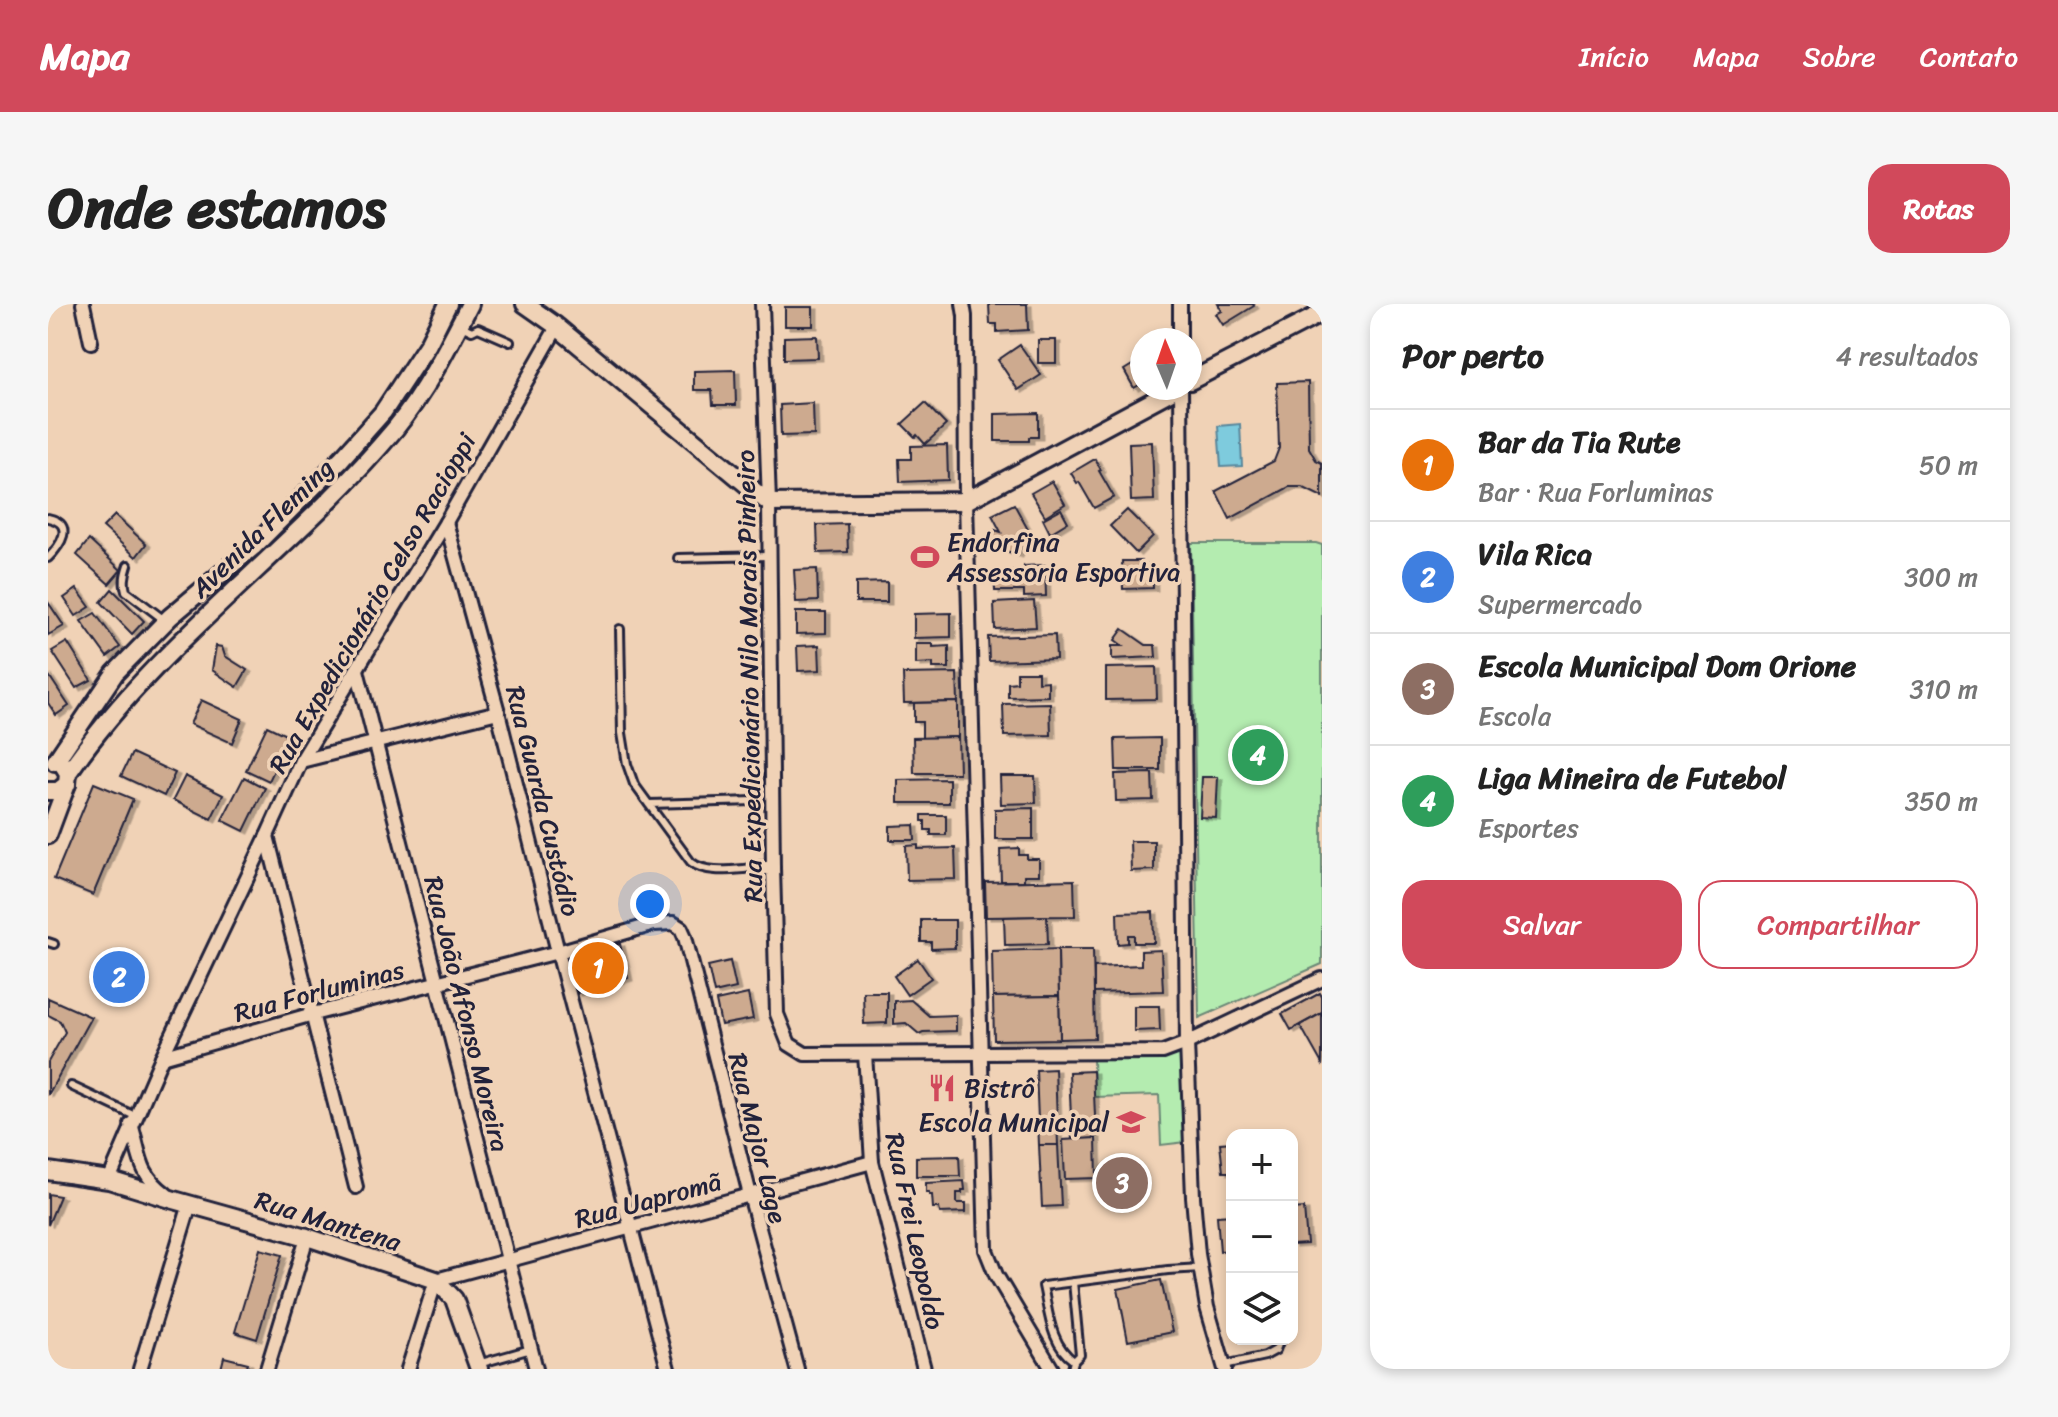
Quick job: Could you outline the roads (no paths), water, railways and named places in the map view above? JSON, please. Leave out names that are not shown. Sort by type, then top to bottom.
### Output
[{"type":"street","points":[[83,304],[91,342]]},
{"type":"street","name":"Avenida Fleming","points":[[48,835],[56,768],[115,673],[167,621],[253,547],[341,459],[383,412],[428,344],[448,304]]},
{"type":"street","points":[[525,304],[556,326],[769,503],[966,501],[1156,400]]},
{"type":"street","points":[[546,304],[556,326]]},
{"type":"street","name":"Rua Expedicionário Nilo Morais Pinheiro","points":[[762,304],[769,503],[777,1014],[789,1044],[805,1054],[865,1054]]},
{"type":"street","points":[[963,304],[986,1250],[996,1275],[1052,1369]]},
{"type":"street","points":[[1180,304],[1180,328]]},
{"type":"street","points":[[1202,375],[1322,313]]},
{"type":"street","name":"Avenida Fleming","points":[[56,768],[88,743],[185,636],[317,512],[395,428],[470,318]]},
{"type":"street","name":"Rua Expedicionário Celso Racioppi","points":[[109,1180],[133,1120],[301,761],[446,522],[556,326]]},
{"type":"street","points":[[1179,400],[1187,1043],[1193,1197],[1207,1307],[1224,1367]]},
{"type":"street","name":"Rua Guarda Custódio","points":[[446,522],[668,1369]]},
{"type":"street","points":[[253,547],[267,561]]},
{"type":"street","name":"Rua João Afonso Moreira","points":[[357,670],[536,1369]]},
{"type":"street","points":[[301,761],[498,712]]},
{"type":"street","points":[[48,791],[58,791],[56,768]]},
{"type":"street","points":[[267,836],[356,1187]]},
{"type":"street","points":[[756,868],[773,868]]},
{"type":"street","name":"Rua Forluminas","points":[[162,1057],[654,924],[673,923]]},
{"type":"street","name":"Rua Major Lage","points":[[673,923],[681,928],[685,937],[797,1369]]},
{"type":"street","points":[[865,1054],[1163,1052],[1322,979]]},
{"type":"street","name":"Rua Frei Leopoldo","points":[[865,1054],[872,1162],[924,1369]]},
{"type":"street","points":[[133,1120],[138,1158],[145,1172],[155,1186],[182,1202],[140,1369]]},
{"type":"street","name":"Rua Uapromã","points":[[436,1280],[872,1162]]},
{"type":"street","name":"Rua Mantena","points":[[48,1171],[109,1180],[307,1237],[436,1280]]},
{"type":"street","points":[[267,1369],[307,1237]]},
{"type":"street","points":[[408,1369],[436,1280],[454,1299],[478,1367]]},
{"type":"lane","points":[[470,318],[510,342]]},
{"type":"lane","points":[[48,518],[60,523],[64,537],[48,558]]},
{"type":"lane","points":[[678,558],[770,556]]},
{"type":"lane","points":[[128,565],[124,585],[126,591],[167,621]]},
{"type":"lane","points":[[620,629],[622,733],[634,784],[698,868],[756,868]]},
{"type":"lane","points":[[649,804],[755,801]]},
{"type":"lane","points":[[71,1086],[133,1120]]},
{"type":"lane","points":[[1074,1361],[1063,1354],[1053,1333],[1043,1286],[1201,1268]]},
{"type":"lane","points":[[1072,1369],[1080,1355],[1073,1282]]},
{"type":"lane","points":[[1224,1367],[1265,1356],[1278,1345]]},
{"type":"lane","points":[[478,1367],[531,1349]]},
{"type":"water","points":[[1240,424],[1242,466],[1221,467],[1218,426]]},
{"type":"place","name":"Endorfina Assessoria Esportiva","points":[[925,557]]},
{"type":"place","name":"Liga Mineira de Futebol","points":[[1258,755]]},
{"type":"place","name":"Bar da Tia Rute","points":[[598,968]]},
{"type":"place","name":"Vila Rica","points":[[119,977]]},
{"type":"place","name":"Bistrô","points":[[942,1088]]},
{"type":"place","name":"Escola Municipal","points":[[1131,1122]]},
{"type":"place","name":"Escola Municipal Dom Orione","points":[[1122,1183]]}]
